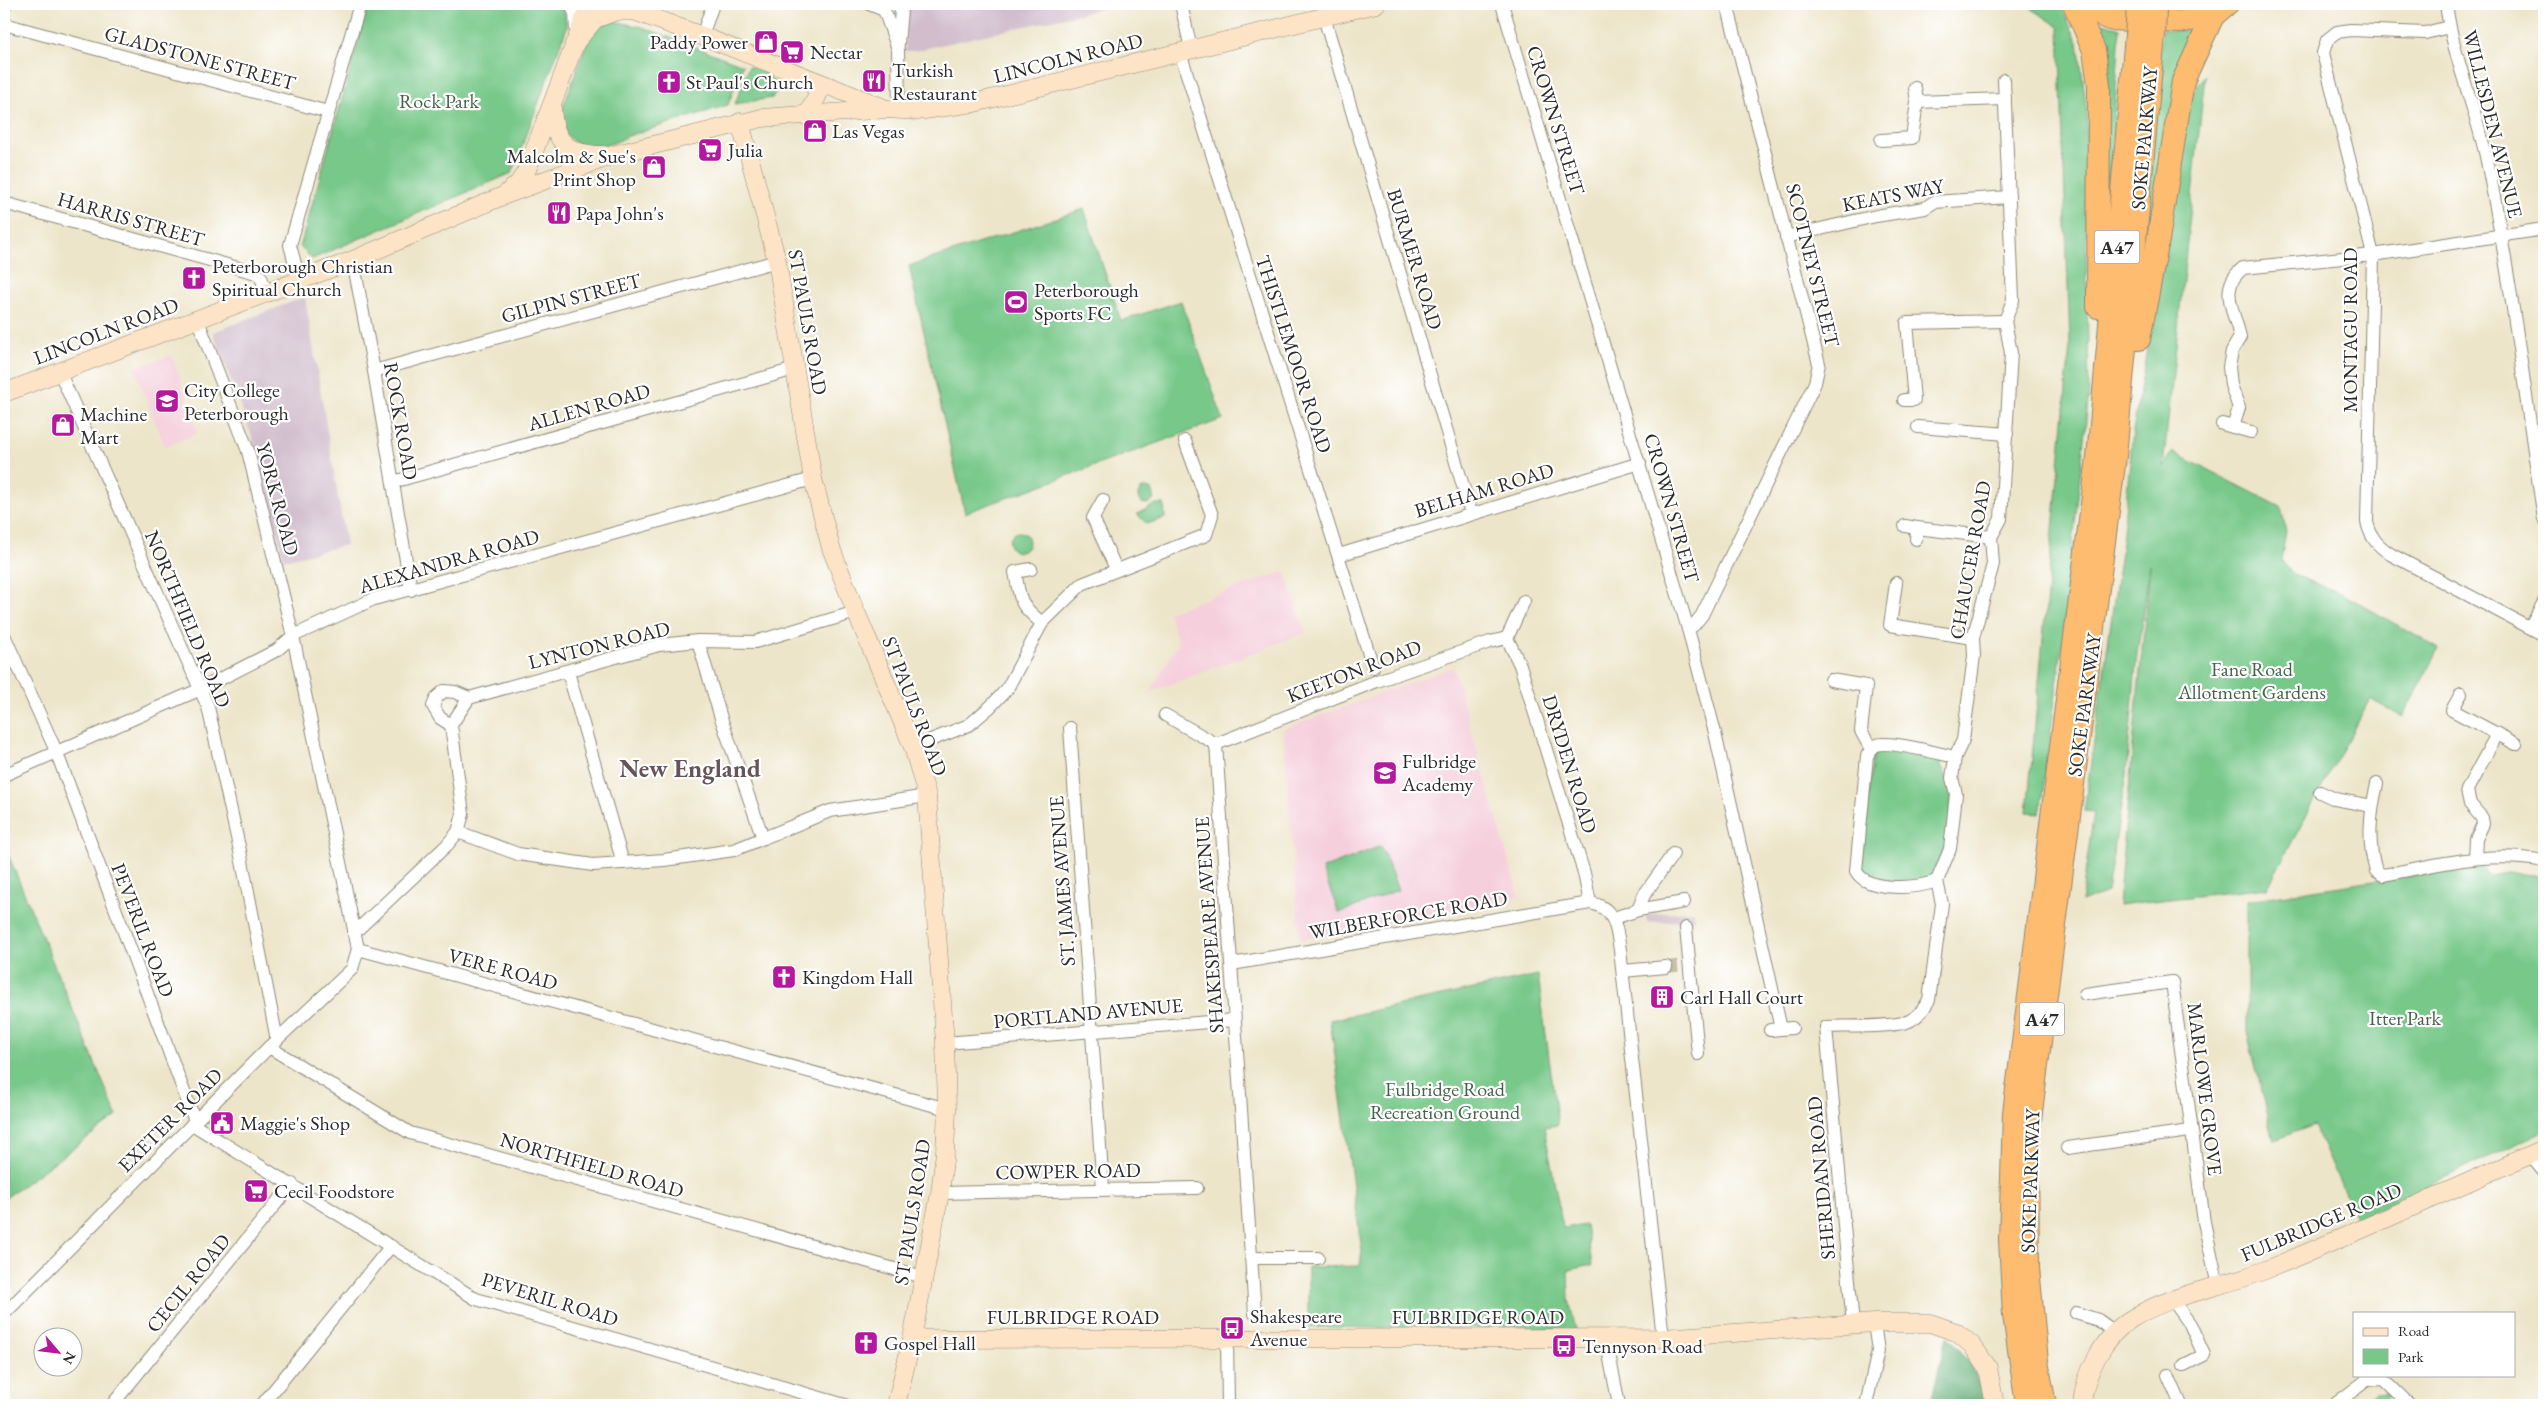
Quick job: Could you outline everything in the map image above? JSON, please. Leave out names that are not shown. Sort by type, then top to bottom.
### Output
[{"type":"highway","points":[[2075,4],[2109,19],[2180,22],[2220,10]]},
{"type":"highway","name":"A47","points":[[2075,4],[2094,50],[2099,85],[2107,457]]},
{"type":"highway","name":"SOKE PARKWAY","points":[[2045,1405],[2037,1362],[2028,1268],[2027,1143],[2107,457],[2147,6]]},
{"type":"highway","name":"A47","points":[[2107,457],[2158,240],[2183,81],[2220,10]]},
{"type":"highway","name":"SOKE PARKWAY","points":[[2027,1405],[2014,1315],[2010,1240],[2014,1113],[2107,457]]},
{"type":"highway","name":"A47","points":[[2020,1366],[2023,1405]]},
{"type":"street","points":[[4,8],[5,4]]},
{"type":"street","points":[[299,279],[290,244],[360,4]]},
{"type":"street","points":[[570,4],[578,23],[574,44]]},
{"type":"street","points":[[505,195],[518,184],[526,172],[590,4]]},
{"type":"street","points":[[702,36],[713,4]]},
{"type":"street","points":[[869,4],[884,10],[898,49]]},
{"type":"street","name":"THISTLEMOOR ROAD","points":[[1181,4],[1186,50],[1289,406],[1339,555],[1373,667]]},
{"type":"street","name":"LINCOLN ROAD","points":[[4,393],[353,260],[505,195],[613,154],[762,118],[894,110],[917,111],[974,103],[1376,4]]},
{"type":"street","name":"CROWN STREET","points":[[1502,4],[1688,629],[1715,733],[1781,1029]]},
{"type":"street","name":"SCOTNEY STREET","points":[[1688,629],[1694,626],[1702,615],[1815,384],[1819,364],[1727,4]]},
{"type":"street","name":"WILLESDEN AVENUE","points":[[2446,4],[2449,26],[2486,159],[2501,235],[2544,519]]},
{"type":"street","points":[[574,44],[595,19],[613,7],[634,11],[894,110],[901,10]]},
{"type":"street","name":"BURMER ROAD","points":[[1324,17],[1471,513]]},
{"type":"street","name":"GLADSTONE STREET","points":[[4,24],[328,112]]},
{"type":"street","name":"MONTAGU ROAD","points":[[2449,26],[2425,33],[2351,30],[2337,32],[2327,40],[2323,53],[2373,255],[2367,522],[2370,535],[2379,546],[2392,555],[2544,635]]},
{"type":"street","points":[[807,115],[818,95],[812,80]]},
{"type":"street","name":"CHAUCER ROAD","points":[[1937,881],[1950,849],[1956,794],[1952,778],[1955,757],[1964,734],[1974,656],[1973,638],[1993,564],[1991,537],[2001,518],[2011,353],[2005,321],[2013,300],[2004,80]]},
{"type":"street","points":[[1881,140],[1912,138],[1917,102],[1916,88]]},
{"type":"street","points":[[1917,102],[2005,99]]},
{"type":"street","points":[[552,103],[555,131],[564,144],[577,153],[613,154]]},
{"type":"street","name":"ST PAULS ROAD","points":[[740,122],[777,261],[813,479],[831,548],[913,747],[927,796],[945,1043],[947,1109],[940,1193],[912,1339],[896,1405]]},
{"type":"street","name":"KEATS WAY","points":[[1786,237],[1876,216],[1925,208],[1934,202],[2009,197]]},
{"type":"street","name":"HARRIS STREET","points":[[4,203],[256,273],[261,277],[266,292]]},
{"type":"street","points":[[2251,432],[2228,426],[2239,408],[2231,385],[2229,368],[2232,351],[2240,337],[2228,290],[2233,276],[2243,268],[2373,255],[2544,229]]},
{"type":"street","name":"ROCK ROAD","points":[[353,260],[411,590]]},
{"type":"street","name":"GILPIN STREET","points":[[374,371],[777,261]]},
{"type":"street","name":"YORK ROAD","points":[[197,318],[248,451],[293,636]]},
{"type":"street","points":[[1904,400],[1914,400],[1907,323],[2005,321]]},
{"type":"street","name":"ALLEN ROAD","points":[[392,482],[795,369]]},
{"type":"street","name":"NORTHFIELD ROAD","points":[[59,371],[202,689],[208,707],[240,851],[273,1044],[410,1133],[923,1277]]},
{"type":"street","points":[[1927,424],[2007,434]]},
{"type":"street","points":[[913,747],[969,726],[990,707],[1006,689],[1042,623],[1082,584],[1206,535],[1212,515],[1185,441]]},
{"type":"street","name":"BELHAM ROAD","points":[[1339,555],[1471,513],[1640,463]]},
{"type":"street","name":"ALEXANDRA ROAD","points":[[4,775],[202,689],[277,650],[293,636],[374,599],[813,479]]},
{"type":"street","points":[[1103,500],[1093,518],[1116,569]]},
{"type":"street","points":[[1913,531],[1991,537]]},
{"type":"street","points":[[1031,569],[1015,572],[1023,607],[1042,623]]},
{"type":"street","points":[[1896,583],[1890,625],[1973,638]]},
{"type":"street","points":[[1508,638],[1524,601]]},
{"type":"street","points":[[2530,627],[2544,602]]},
{"type":"street","name":"LYNTON ROAD","points":[[469,698],[568,672],[659,645],[698,641],[755,642],[856,612]]},
{"type":"street","name":"PEVERIL ROAD","points":[[4,635],[56,751],[194,1123],[476,1299],[845,1405]]},
{"type":"street","points":[[293,636],[358,949]]},
{"type":"street","name":"KEETON ROAD","points":[[1216,744],[1377,681],[1490,642],[1508,638]]},
{"type":"street","name":"DRYDEN ROAD","points":[[1508,638],[1520,665],[1584,874],[1590,903]]},
{"type":"street","points":[[698,641],[721,718],[763,838]]},
{"type":"street","points":[[568,672],[623,863]]},
{"type":"street","points":[[1831,680],[1866,686],[1861,731],[1871,749]]},
{"type":"street","points":[[354,933],[447,845],[458,832],[463,814],[451,725],[469,698],[455,692],[444,691],[437,697],[433,706],[440,718],[451,725]]},
{"type":"street","points":[[2461,694],[2452,710],[2516,744]]},
{"type":"street","points":[[1165,715],[1216,744]]},
{"type":"street","name":"ST. JAMES AVENUE","points":[[1070,728],[1103,1188]]},
{"type":"street","points":[[2475,858],[2476,839],[2483,824],[2482,818],[2470,804],[2467,790],[2497,734]]},
{"type":"street","name":"SHAKESPEARE AVENUE","points":[[1216,744],[1255,1314]]},
{"type":"street","points":[[1937,881],[1913,888],[1868,883],[1859,878],[1856,872],[1867,756],[1871,749],[1879,744],[1915,748],[1955,757]]},
{"type":"street","points":[[2376,784],[2369,830],[2372,858],[2376,871],[2383,875],[2475,858],[2507,857],[2544,861]]},
{"type":"street","points":[[2320,792],[2334,798],[2372,806]]},
{"type":"street","points":[[458,832],[518,854],[593,865],[664,860],[734,850],[830,811],[927,796]]},
{"type":"street","points":[[1638,910],[1644,895],[1673,854]]},
{"type":"street","name":"SHERIDAN ROAD","points":[[1853,1325],[1826,1027],[1898,1024],[1910,1021],[1922,1012],[1929,1000],[1942,904],[1937,881]]},
{"type":"street","points":[[1614,918],[1638,910],[1684,902]]},
{"type":"street","points":[[1590,903],[1605,907],[1614,918],[1623,971],[1663,1338]]},
{"type":"street","name":"WILBERFORCE ROAD","points":[[1232,964],[1590,903]]},
{"type":"street","points":[[1686,928],[1687,965],[1698,1054]]},
{"type":"street","name":"EXETER ROAD","points":[[4,1314],[273,1044],[352,969],[358,949]]},
{"type":"street","name":"VERE ROAD","points":[[358,949],[947,1109]]},
{"type":"street","points":[[1623,971],[1666,967]]},
{"type":"street","name":"MARLOWE GROVE","points":[[2085,994],[2172,982],[2190,1131],[2204,1222],[2218,1286]]},
{"type":"street","name":"PORTLAND AVENUE","points":[[945,1043],[1234,1020]]},
{"type":"street","points":[[2067,1148],[2190,1131]]},
{"type":"street","points":[[2537,1152],[2544,1172]]},
{"type":"street","name":"FULBRIDGE ROAD","points":[[2082,1405],[2092,1369],[2102,1349],[2130,1320],[2172,1299],[2261,1272],[2537,1152]]},
{"type":"street","name":"CECIL ROAD","points":[[112,1405],[292,1184]]},
{"type":"street","name":"COWPER ROAD","points":[[940,1193],[1103,1188],[1197,1188]]},
{"type":"street","points":[[262,1405],[391,1246]]},
{"type":"street","points":[[1252,1258],[1318,1258]]},
{"type":"street","points":[[2172,1299],[2190,1324],[2204,1355],[2184,1365]]},
{"type":"street","points":[[2076,1314],[2087,1315],[2098,1320],[2116,1333]]},
{"type":"street","points":[[1866,1405],[1878,1350],[1874,1323]]},
{"type":"street","name":"FULBRIDGE ROAD","points":[[912,1339],[1606,1339],[1663,1338],[1874,1323],[1930,1323],[1956,1332],[1972,1345],[1988,1368],[1995,1405]]},
{"type":"street","points":[[1227,1338],[1228,1405]]},
{"type":"street","points":[[1606,1339],[1619,1405]]},
{"type":"street","points":[[2168,1375],[2181,1405]]},
{"type":"street","points":[[2334,1405],[2367,1380],[2383,1379],[2410,1405]]},
{"type":"shaded area","points":[[907,4],[1124,4],[914,51],[905,51]]},
{"type":"shaded area","points":[[305,297],[346,545],[284,560],[255,445],[213,332]]},
{"type":"shaded area","name":"City College Peterborough","points":[[172,355],[198,433],[165,447],[134,368]]},
{"type":"shaded area","points":[[1285,571],[1306,633],[1150,692],[1178,643],[1168,612]]},
{"type":"shaded area","name":"Fulbridge Academy","points":[[1453,667],[1519,896],[1300,940],[1283,729]]},
{"type":"shaded area","points":[[1694,911],[1695,920],[1647,923],[1646,914]]},
{"type":"green space","name":"Rock Park","points":[[369,4],[559,4],[564,11],[567,27],[512,173],[312,259],[300,247]]},
{"type":"green space","points":[[2025,4],[2056,4],[2063,11],[2078,42],[2087,113],[2086,246],[2089,392],[2061,655],[2040,813],[2027,812],[2070,345],[2059,27]]},
{"type":"green space","points":[[2168,4],[2210,4],[2192,13],[2168,10]]},
{"type":"green space","points":[[2086,18],[2120,28],[2108,216]]},
{"type":"green space","points":[[614,21],[642,27],[743,65],[728,105],[628,136],[607,145],[596,147],[576,143],[563,128],[560,115],[591,31],[595,26]]},
{"type":"green space","points":[[2162,30],[2200,31],[2142,283]]},
{"type":"green space","points":[[749,66],[771,78],[777,92],[772,98],[735,104]]},
{"type":"green space","name":"Fane Road Allotment Gardens","points":[[2205,75],[2163,467],[2173,452],[2281,507],[2286,531],[2281,560],[2294,575],[2343,594],[2439,649],[2402,717],[2370,699],[2267,888],[2118,905],[2150,565],[2137,654],[2126,775],[2107,892],[2081,902],[2094,812],[2084,811],[2121,552],[2133,431],[2190,98]]},
{"type":"green space","points":[[1084,209],[1121,321],[1181,301],[1223,419],[965,513],[909,266]]},
{"type":"green space","points":[[1143,488],[1149,488],[1154,493],[1152,502],[1143,504],[1138,499],[1138,493]]},
{"type":"green space","points":[[1156,504],[1164,504],[1165,518],[1147,524],[1137,514]]},
{"type":"green space","points":[[1015,532],[1023,532],[1029,538],[1029,546],[1023,552],[1015,552],[1009,546],[1009,538]]},
{"type":"green space","points":[[1882,749],[1937,758],[1949,784],[1951,815],[1943,853],[1933,874],[1923,882],[1911,883],[1873,879],[1860,872],[1872,761],[1874,756]]},
{"type":"green space","points":[[1381,846],[1398,890],[1339,913],[1322,869]]},
{"type":"green space","points":[[7,852],[117,1116],[4,1199],[4,855]]},
{"type":"green space","name":"Itter Park","points":[[2480,865],[2489,876],[2512,872],[2544,875],[2544,1131],[2356,1219],[2314,1125],[2274,1140],[2247,1032],[2247,900]]},
{"type":"green space","name":"Fulbridge Road Recreation Ground","points":[[1538,975],[1558,1125],[1544,1127],[1563,1228],[1586,1225],[1592,1265],[1568,1270],[1569,1300],[1576,1330],[1308,1327],[1308,1267],[1360,1266],[1362,1251],[1330,1020]]},
{"type":"green space","points":[[1947,1336],[1968,1359],[1979,1384],[1985,1405],[1930,1405]]},
{"type":"green space","points":[[2387,1393],[2390,1395],[2381,1402],[2379,1400],[2372,1405],[2359,1405],[2376,1394]]},
{"type":"tunnel","points":[[1666,967],[1684,965]]},
{"type":"place","name":"Paddy Power","points":[[766,42]]},
{"type":"place","name":"Nectar","points":[[792,52]]},
{"type":"place","name":"Turkish Restaurant","points":[[874,81]]},
{"type":"place","name":"St Paul's Church","points":[[669,82]]},
{"type":"place","name":"Las Vegas","points":[[815,131]]},
{"type":"place","name":"Julia","points":[[710,150]]},
{"type":"place","name":"Malcolm & Sue's Print Shop","points":[[654,167]]},
{"type":"place","name":"Papa John's","points":[[559,213]]},
{"type":"place","name":"Peterborough Christian Spiritual Church","points":[[194,278]]},
{"type":"place","name":"Peterborough Sports FC","points":[[1016,302]]},
{"type":"place","name":"City College Peterborough","points":[[167,401]]},
{"type":"place","name":"Machine Mart","points":[[63,425]]},
{"type":"place","name":"Fulbridge Academy","points":[[1385,773]]},
{"type":"place","name":"Kingdom Hall","points":[[784,977]]},
{"type":"place","name":"Carl Hall Court","points":[[1662,997]]},
{"type":"place","name":"Maggie's Shop","points":[[222,1123]]},
{"type":"place","name":"Cecil Foodstore","points":[[256,1191]]},
{"type":"place","name":"Shakespeare Avenue","points":[[1232,1328]]},
{"type":"place","name":"Gospel Hall","points":[[866,1343]]},
{"type":"place","name":"Tennyson Road","points":[[1564,1346]]},
{"type":"district","name":"New England","points":[[690,768]]}]
